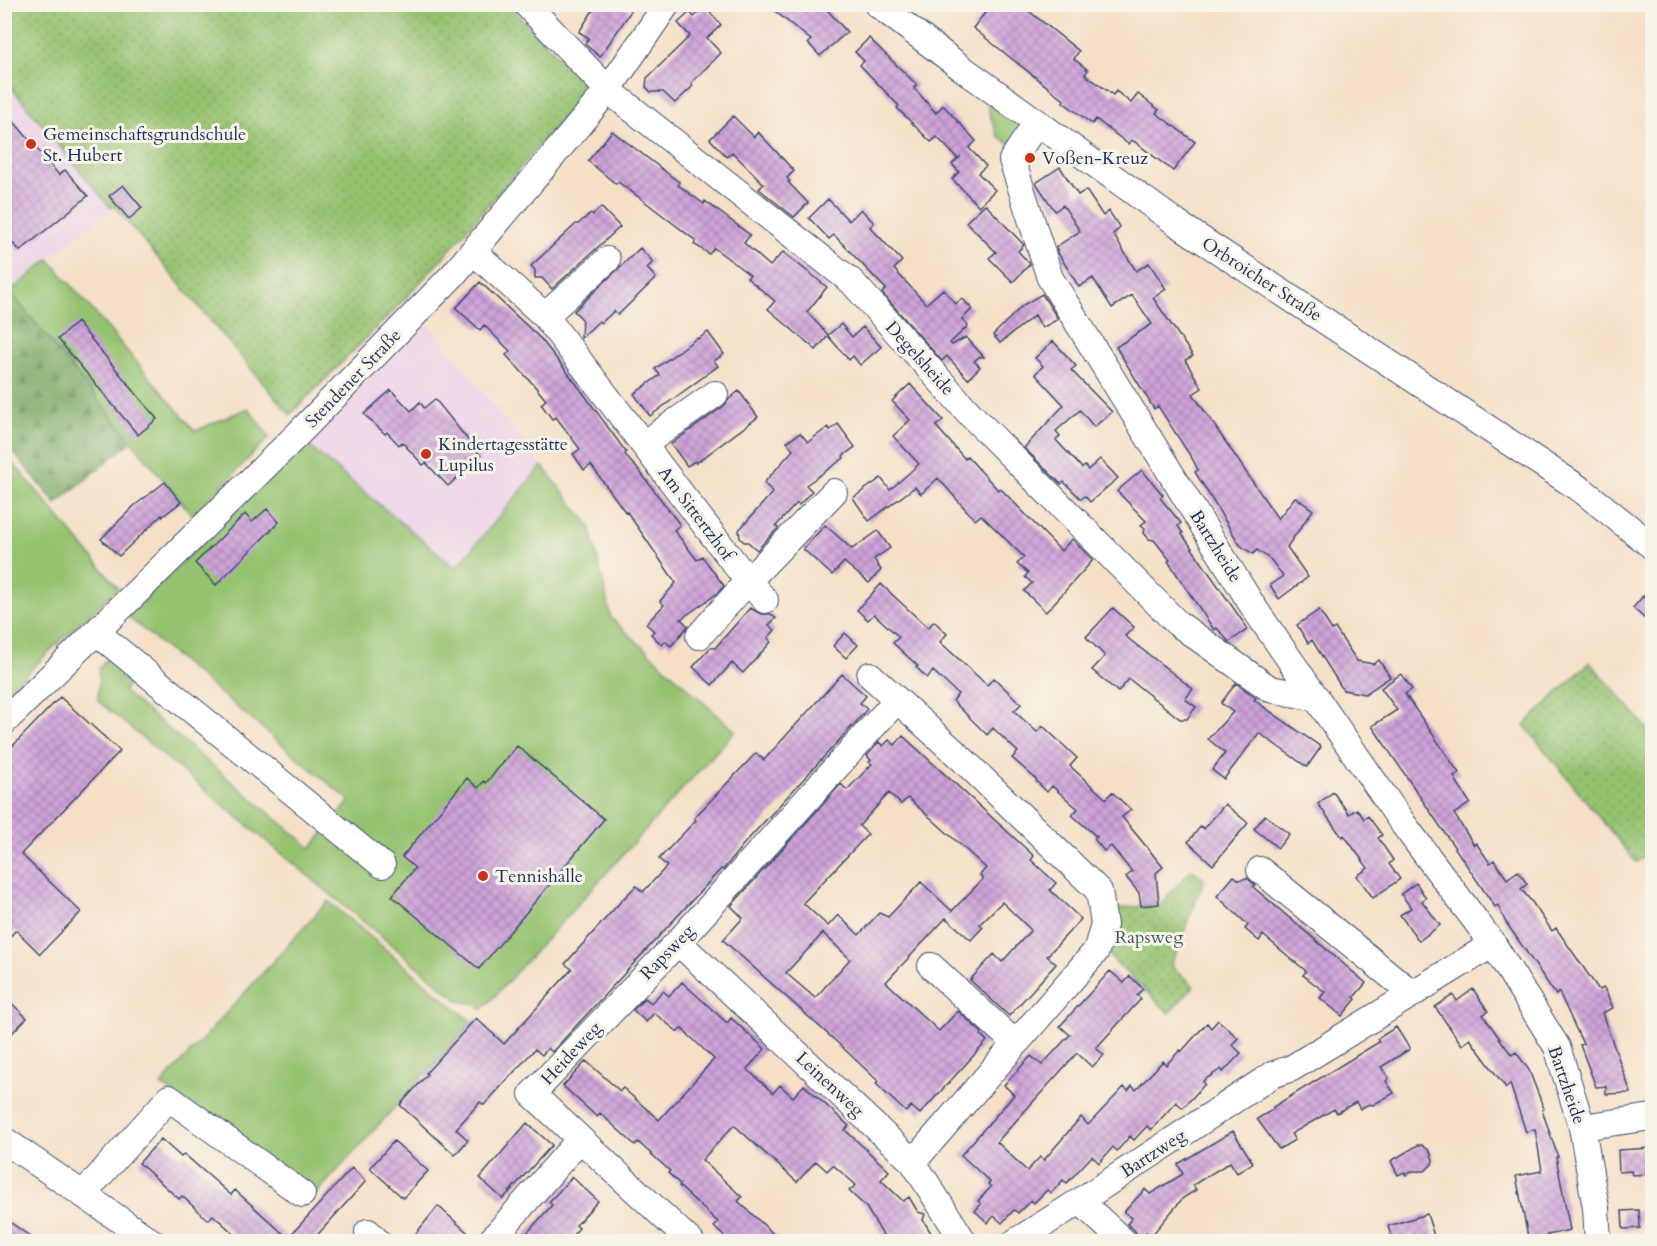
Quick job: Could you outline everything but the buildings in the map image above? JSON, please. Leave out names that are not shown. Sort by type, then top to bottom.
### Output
[{"type":"street","name":"Degelsheide","points":[[525,4],[609,90],[852,282],[970,414],[1177,623],[1270,689],[1317,698]]},
{"type":"street","name":"Stendener Straße","points":[[4,722],[296,436],[474,252],[609,90],[667,4]]},
{"type":"street","name":"Orbroicher Straße","points":[[877,4],[1178,224],[1583,491],[1653,546]]},
{"type":"street","name":"Bartzheide","points":[[1037,122],[1012,160],[1050,278],[1254,608],[1404,825],[1493,944],[1557,1047],[1582,1127],[1596,1208],[1598,1242]]},
{"type":"street","name":"Am Sittertzhof","points":[[474,252],[545,316],[748,581],[765,600]]},
{"type":"street","points":[[545,316],[607,260]]},
{"type":"street","points":[[644,444],[715,394]]},
{"type":"street","points":[[699,636],[748,581],[834,492]]},
{"type":"street","points":[[96,632],[382,865]]},
{"type":"street","points":[[870,675],[962,759],[1099,891],[1104,925],[1096,951],[913,1162]]},
{"type":"street","name":"Rapsweg","points":[[605,1016],[678,942],[897,700]]},
{"type":"street","points":[[1260,870],[1413,994],[1493,944]]},
{"type":"street","name":"Leinenweg","points":[[678,942],[913,1162],[964,1242]]},
{"type":"street","points":[[931,966],[1016,1044]]},
{"type":"street","name":"Bartzweg","points":[[1015,1242],[1272,1075],[1292,1068],[1413,994]]},
{"type":"street","name":"Heideweg","points":[[605,1016],[532,1094],[691,1242]]},
{"type":"street","points":[[84,1193],[169,1098],[302,1194]]},
{"type":"street","points":[[1582,1127],[1653,1117]]},
{"type":"street","points":[[490,1242],[580,1139]]},
{"type":"street","points":[[4,1140],[152,1242]]},
{"type":"street","points":[[1080,1201],[1124,1242]]},
{"type":"shaded area","name":"Gemeinschaftsgrundschule St. Hubert","points":[[4,80],[111,208],[5,296],[4,296]]},
{"type":"shaded area","name":"Kindertagesstätte Lupilus","points":[[426,320],[542,466],[456,569],[305,443]]},
{"type":"green space","points":[[4,5],[508,5],[582,80],[586,91],[447,253],[290,415],[114,206],[111,208],[5,80]]},
{"type":"green space","points":[[984,91],[1022,126],[1011,145],[998,136]]},
{"type":"green space","points":[[49,259],[195,431],[248,408],[269,437],[193,516],[10,292]]},
{"type":"green space","points":[[10,292],[132,441],[56,504],[5,442],[4,296]]},
{"type":"green space","points":[[305,443],[456,568],[542,466],[590,526],[611,618],[735,731],[482,1010],[476,1004],[459,1001],[98,701],[99,668],[108,658],[133,679],[123,691],[311,848],[350,801],[127,616]]},
{"type":"green space","points":[[4,452],[118,588],[5,695]]},
{"type":"green space","points":[[1590,662],[1652,734],[1652,865],[1644,857],[1636,862],[1524,725]]},
{"type":"green space","points":[[1192,869],[1204,880],[1171,965],[1194,986],[1169,1013],[1109,956],[1116,934],[1117,909],[1160,904]]},
{"type":"green space","points":[[328,901],[472,1022],[316,1194],[161,1085]]},
{"type":"place","name":"Gemeinschaftsgrundschule St. Hubert","points":[[31,144]]},
{"type":"place","name":"Voßen-Kreuz","points":[[1030,158]]},
{"type":"place","name":"Kindertagesstätte Lupilus","points":[[426,454]]},
{"type":"place","name":"Tennishalle","points":[[483,876]]}]
